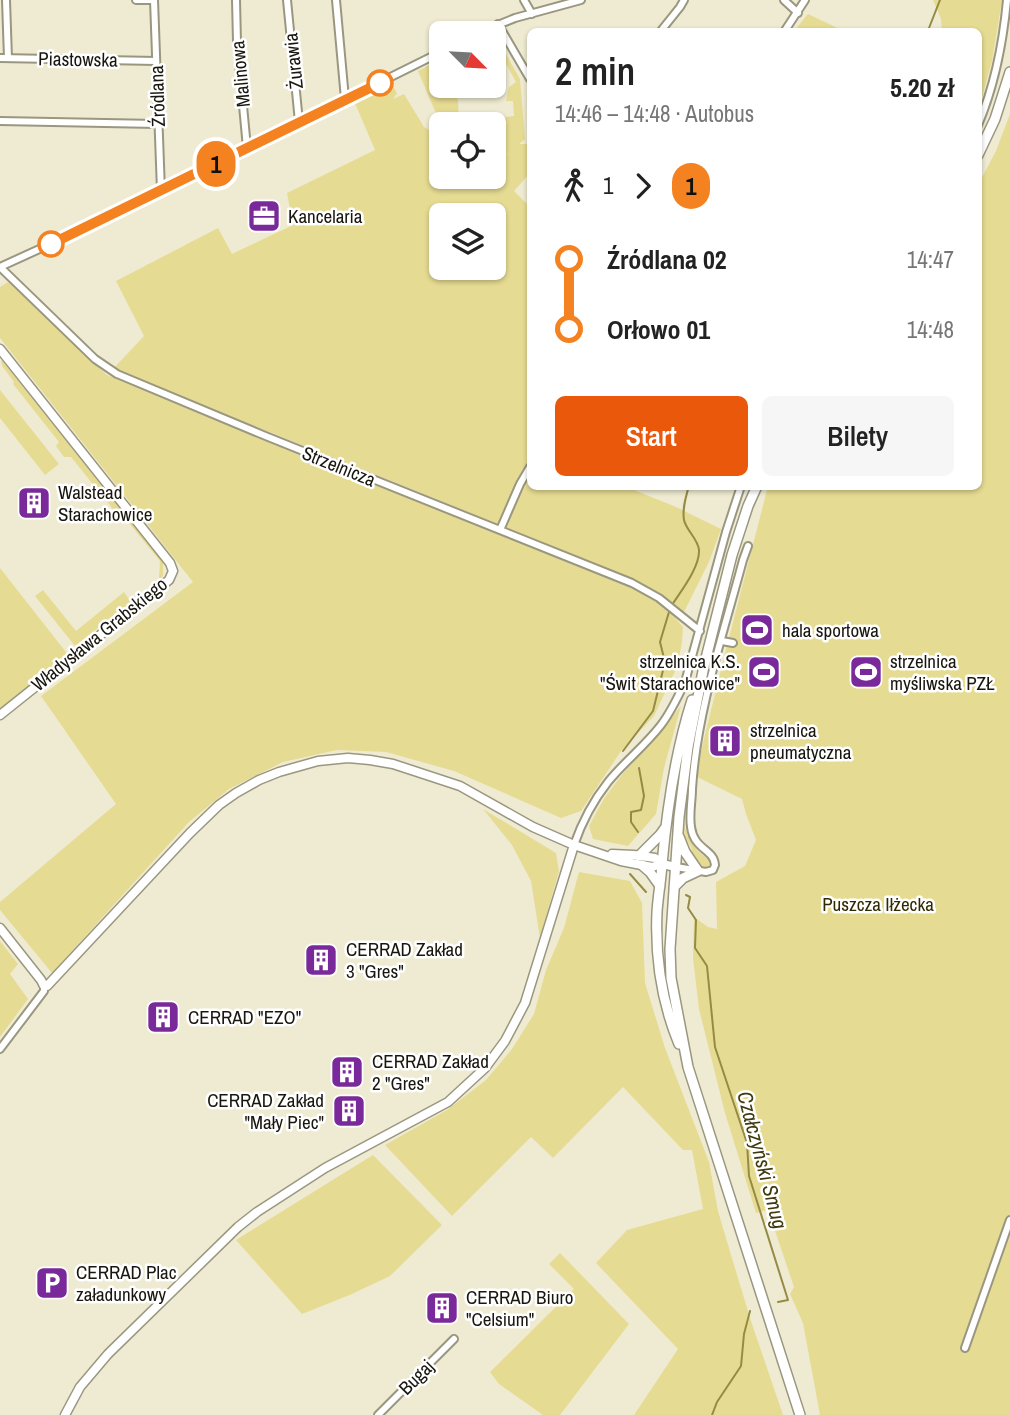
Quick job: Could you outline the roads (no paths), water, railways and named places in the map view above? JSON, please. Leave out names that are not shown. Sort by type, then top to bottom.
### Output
[{"type":"main road","points":[[982,147],[995,119],[1010,72]]},
{"type":"main road","points":[[755,490],[732,555],[704,666],[685,765],[674,887],[671,978],[687,1060],[800,1415]]},
{"type":"main road","points":[[687,1060],[677,1040],[662,990],[657,955],[657,909],[678,753],[704,666]]},
{"type":"main road","points":[[660,886],[640,860],[666,827]]},
{"type":"main road","points":[[674,887],[683,878],[698,871],[685,852],[678,832]]},
{"type":"street","points":[[4,58],[6,0]]},
{"type":"street","points":[[136,0],[154,0]]},
{"type":"street","name":"Źródlana","points":[[154,0],[161,191]]},
{"type":"street","name":"Malinowa","points":[[236,0],[237,43],[247,148]]},
{"type":"street","name":"Żurawia","points":[[288,0],[299,122]]},
{"type":"street","points":[[336,0],[345,99]]},
{"type":"street","points":[[524,0],[532,14]]},
{"type":"street","points":[[506,21],[581,0]]},
{"type":"street","points":[[663,28],[684,0]]},
{"type":"street","points":[[784,0],[798,13]]},
{"type":"street","points":[[787,28],[805,0]]},
{"type":"street","points":[[982,114],[999,60],[1007,0]]},
{"type":"street","points":[[506,38],[527,74]]},
{"type":"street","name":"Piastowska","points":[[4,58],[156,61]]},
{"type":"street","points":[[0,267],[92,225],[429,58]]},
{"type":"street","points":[[0,121],[158,124]]},
{"type":"street","name":"Strzelnicza","points":[[0,267],[86,351],[117,374],[632,583],[650,592],[700,631]]},
{"type":"street","name":"Władysława Grabskiego","points":[[0,349],[173,569],[171,577],[164,584],[0,715]]},
{"type":"street","points":[[500,530],[527,472]]},
{"type":"street","points":[[65,1415],[80,1387],[108,1354],[238,1227],[325,1168],[448,1102],[485,1068],[505,1041],[524,1003],[586,815],[609,781],[661,725],[677,699],[691,664],[740,490]]},
{"type":"street","points":[[44,986],[49,985],[219,805],[259,780],[309,763],[348,758],[401,766],[460,786],[533,827],[574,845],[621,860],[640,860],[652,867],[662,864],[706,872],[713,870],[716,862],[701,849],[690,825],[693,779],[699,735],[748,546]]},
{"type":"street","points":[[722,640],[733,643]]},
{"type":"street","points":[[0,928],[44,986],[44,991],[0,1049]]},
{"type":"street","points":[[965,1348],[1010,1220]]},
{"type":"street","name":"Bugaj","points":[[378,1415],[454,1339]]},
{"type":"waterway","name":"Czałczyński Smug","points":[[929,28],[940,0]]},
{"type":"waterway","name":"Czałczyński Smug","points":[[672,605],[689,579],[699,550],[684,520],[688,490]]},
{"type":"waterway","name":"Czałczyński Smug","points":[[623,751],[653,711],[665,662],[660,642],[669,612]]},
{"type":"waterway","name":"Czałczyński Smug","points":[[638,832],[631,822],[631,812],[641,810],[644,796],[639,768]]},
{"type":"waterway","name":"Czałczyński Smug","points":[[630,874],[646,892]]},
{"type":"waterway","name":"Czałczyński Smug","points":[[686,895],[690,897],[688,908],[696,920],[695,948],[707,966],[715,1047],[747,1143],[749,1176],[788,1300],[778,1302]]},
{"type":"waterway","name":"Czałczyński Smug","points":[[712,1415],[717,1402],[741,1366],[744,1334],[750,1311]]},
{"type":"place","name":"Kancelaria","points":[[264,216]]},
{"type":"place","name":"Walstead Starachowice","points":[[34,503]]},
{"type":"place","name":"hala sportowa","points":[[757,630]]},
{"type":"place","name":"strzelnica K.S. \"Świt Starachowice\"","points":[[764,672]]},
{"type":"place","name":"strzelnica myśliwska PZŁ","points":[[866,672]]},
{"type":"place","name":"strzelnica pneumatyczna","points":[[725,741]]},
{"type":"place","name":"CERRAD Zakład 3 \"Gres\"","points":[[321,960]]},
{"type":"place","name":"CERRAD \"EZO\"","points":[[163,1017]]},
{"type":"place","name":"CERRAD Zakład 2 \"Gres\"","points":[[347,1072]]},
{"type":"place","name":"CERRAD Zakład \"Mały Piec\"","points":[[349,1111]]},
{"type":"place","name":"CERRAD Plac załadunkowy","points":[[52,1283]]},
{"type":"place","name":"CERRAD Biuro \"Celsium\"","points":[[442,1308]]},
{"type":"park label","name":"Puszcza Iłżecka","points":[[878,904]]}]
